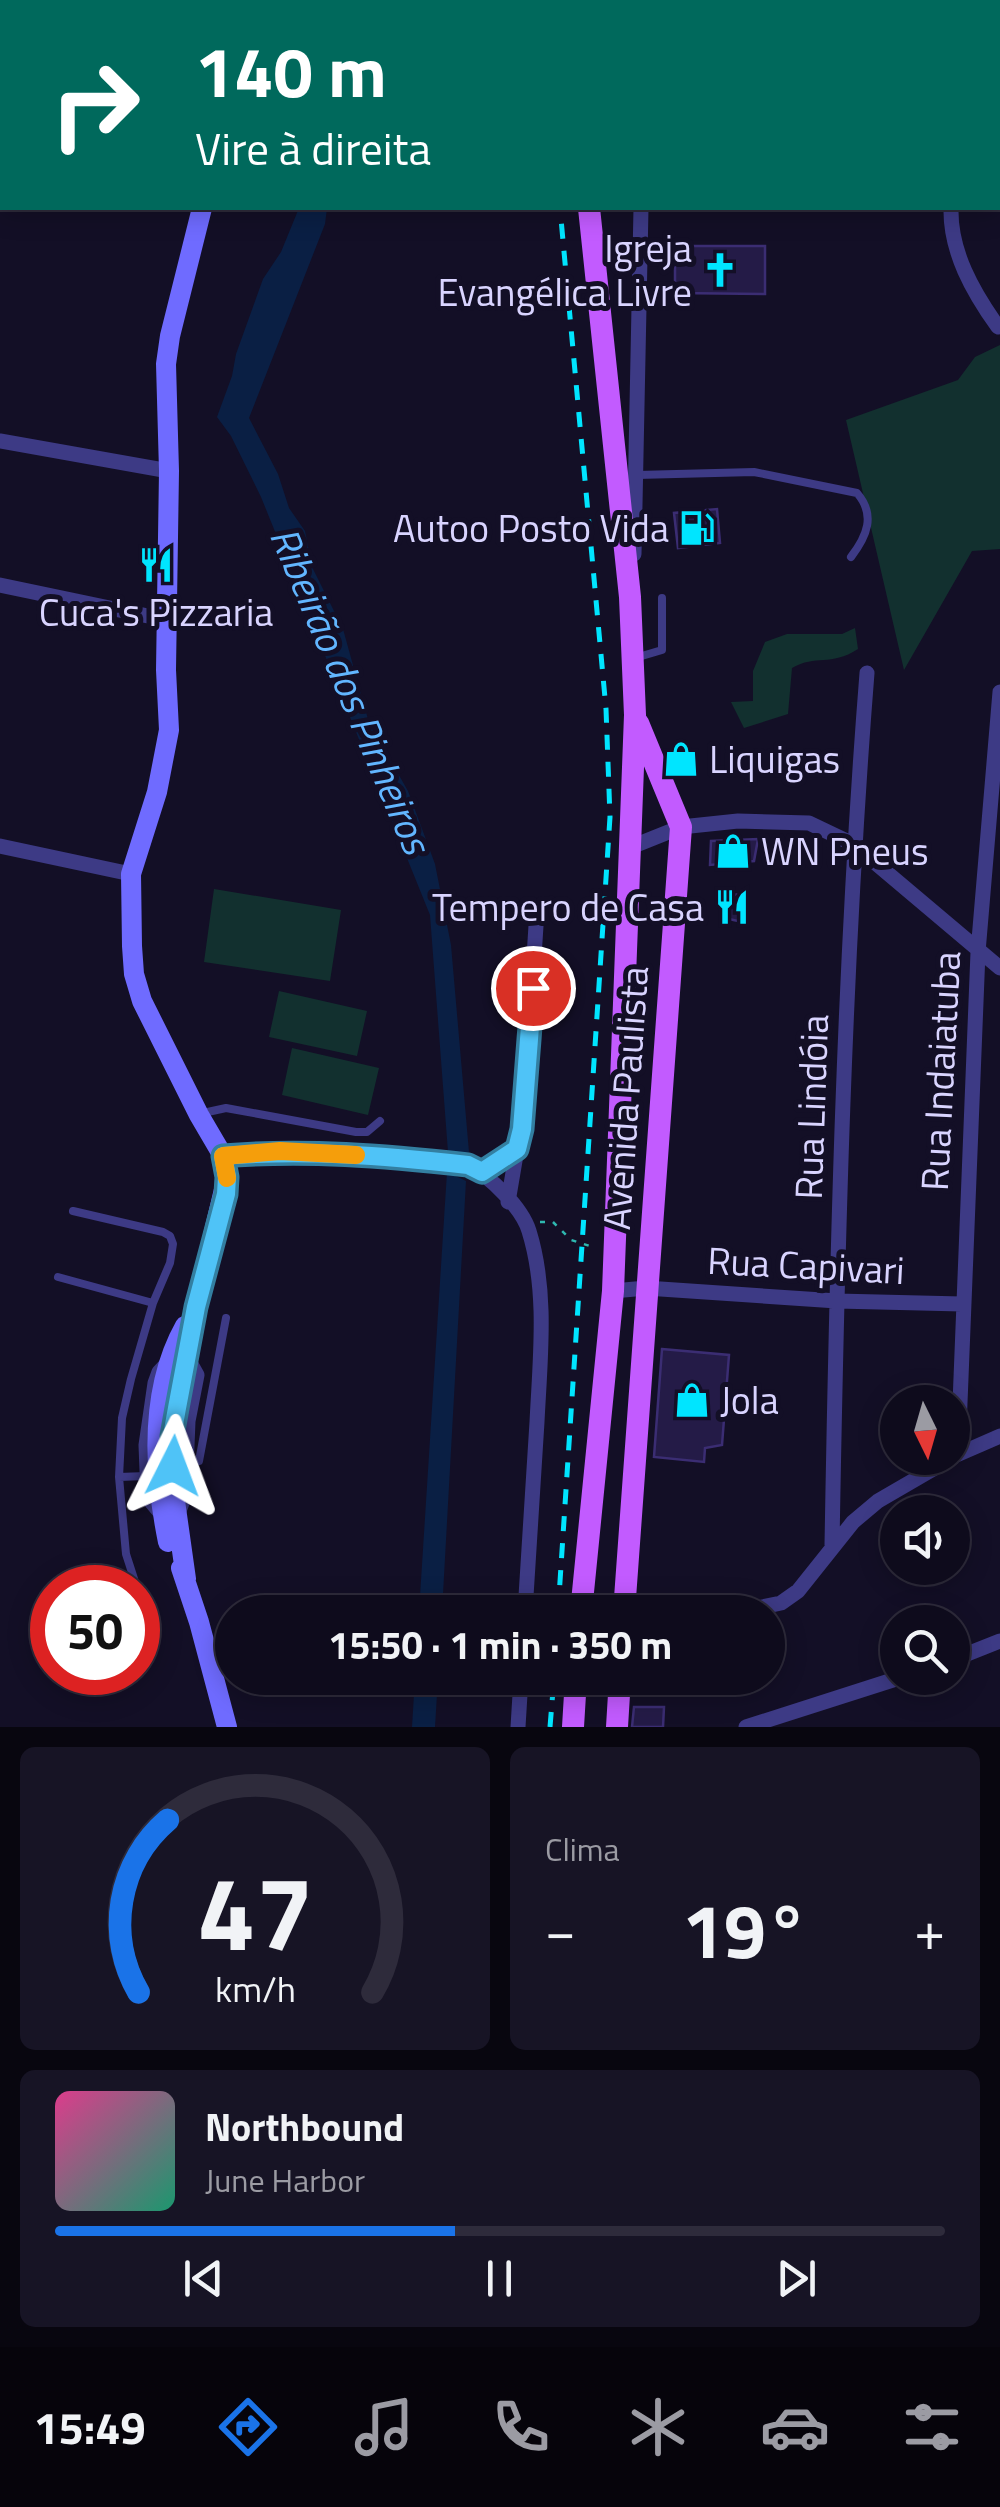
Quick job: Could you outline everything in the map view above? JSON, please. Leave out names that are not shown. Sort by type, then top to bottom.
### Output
[{"type":"main road","points":[[202,210],[166,364],[169,730],[166,756],[132,874],[134,974],[142,1001],[223,1156],[227,1177],[196,1307],[176,1363],[166,1434],[172,1511],[168,1543],[186,1579],[227,1727]]},
{"type":"main road","points":[[590,210],[630,598],[635,716]]},
{"type":"main road","name":"Avenida Paulista","points":[[625,1595],[680,828],[635,716]]},
{"type":"main road","name":"Avenida Paulista","points":[[586,1595],[613,1291],[635,716]]},
{"type":"main road","points":[[573,1727],[575,1695]]},
{"type":"main road","points":[[617,1727],[619,1695]]},
{"type":"street","points":[[630,598],[637,475],[641,210]]},
{"type":"street","points":[[951,210],[950,230],[971,290],[998,327]]},
{"type":"street","points":[[0,441],[169,471]]},
{"type":"street","points":[[0,585],[167,620]]},
{"type":"street","name":"Rua Lindóia","points":[[832,1545],[836,1301],[853,844],[867,673]]},
{"type":"street","name":"Rua Indaiatuba","points":[[958,1385],[978,952],[1000,692]]},
{"type":"street","points":[[631,846],[680,828],[738,821],[809,823],[853,844],[1000,968]]},
{"type":"street","points":[[0,846],[132,874]]},
{"type":"street","points":[[508,1202],[522,1129],[532,1027],[537,910]]},
{"type":"street","points":[[476,1169],[517,1149]]},
{"type":"street","points":[[223,1156],[280,1151],[438,1162],[476,1169],[527,1225],[540,1298],[542,1344],[526,1595]]},
{"type":"street","name":"Rua Capivari","points":[[613,1291],[646,1288],[836,1301],[962,1304]]},
{"type":"street","points":[[176,1363],[197,1373],[188,1421],[185,1495],[172,1511],[148,1498],[147,1431],[158,1372],[176,1363]]},
{"type":"street","points":[[970,1449],[1000,1436]]},
{"type":"street","points":[[785,1600],[798,1591],[832,1545],[878,1501],[922,1475]]},
{"type":"street","points":[[970,1653],[1000,1641]]},
{"type":"street","points":[[746,1727],[880,1684]]},
{"type":"street","points":[[518,1727],[520,1695]]},
{"type":"lane","points":[[637,475],[754,472],[857,493],[867,504],[869,515],[864,540],[851,557]]},
{"type":"lane","points":[[631,658],[662,650],[662,598]]},
{"type":"lane","points":[[199,1115],[226,1108],[356,1132],[367,1132],[380,1121]]},
{"type":"lane","points":[[73,1211],[170,1236],[173,1244],[122,1418],[119,1477],[130,1565]]},
{"type":"lane","points":[[58,1277],[153,1304]]},
{"type":"lane","points":[[199,1462],[226,1318]]},
{"type":"lane","points":[[119,1477],[146,1476]]},
{"type":"path","points":[[527,1225],[553,1222],[582,1246],[615,1246]]},
{"type":"green space","points":[[1000,345],[1000,549],[972,551],[904,670],[846,420],[958,380],[975,357]]},
{"type":"green space","points":[[855,628],[858,649],[839,658],[792,668],[788,714],[744,728],[731,702],[753,701],[753,671],[765,642],[787,634],[842,634]]},
{"type":"green space","points":[[214,889],[341,910],[330,981],[204,962]]},
{"type":"green space","points":[[279,991],[367,1011],[357,1056],[269,1037]]},
{"type":"green space","points":[[292,1048],[379,1068],[368,1115],[282,1095]]},
{"type":"water","name":"Ribeirão dos Pinheiros","points":[[298,210],[327,210],[325,224],[249,418],[278,474],[289,508],[305,531],[312,567],[343,629],[369,723],[408,791],[435,864],[451,945],[469,1152],[448,1152],[430,915],[261,497],[231,436],[217,417],[263,279],[281,252]]},
{"type":"water","points":[[447,1172],[466,1181],[443,1595],[420,1595]]},
{"type":"water","points":[[414,1695],[437,1695],[435,1727],[412,1727]]},
{"type":"building","name":"Igreja Evangélica Livre","points":[[675,246],[765,246],[765,294],[675,293]]},
{"type":"building","name":"Autoo Posto Vida","points":[[717,509],[720,543],[678,548],[674,513]]},
{"type":"building","name":"WN Pneus","points":[[758,839],[754,861],[710,865],[711,841]]},
{"type":"building","name":"Tempero de Casa","points":[[723,894],[742,895],[738,921],[724,918]]},
{"type":"building","name":"Jola","points":[[662,1349],[729,1355],[722,1445],[705,1448],[704,1462],[654,1457]]},
{"type":"building","points":[[634,1707],[664,1707],[663,1727],[632,1727]]},
{"type":"railway","points":[[559,1595],[610,817],[606,709],[560,210]]},
{"type":"railway","points":[[550,1727],[553,1695]]},
{"type":"slow traffic","points":[[227,1178],[223,1156],[280,1151],[356,1155]]},
{"type":"place","name":"Igreja Evangélica Livre","points":[[720,270]]},
{"type":"place","name":"Autoo Posto Vida","points":[[697,528]]},
{"type":"place","name":"Cuca's Pizzaria","points":[[156,565]]},
{"type":"place","name":"Liquigas","points":[[681,759]]},
{"type":"place","name":"WN Pneus","points":[[733,851]]},
{"type":"place","name":"Tempero de Casa","points":[[732,907]]},
{"type":"place","name":"Jola","points":[[692,1400]]},
{"type":"route","points":[[173,1466],[172,1436],[196,1307],[226,1194],[223,1156],[280,1151],[335,1153],[468,1165],[482,1172],[517,1149],[533,988]]}]
